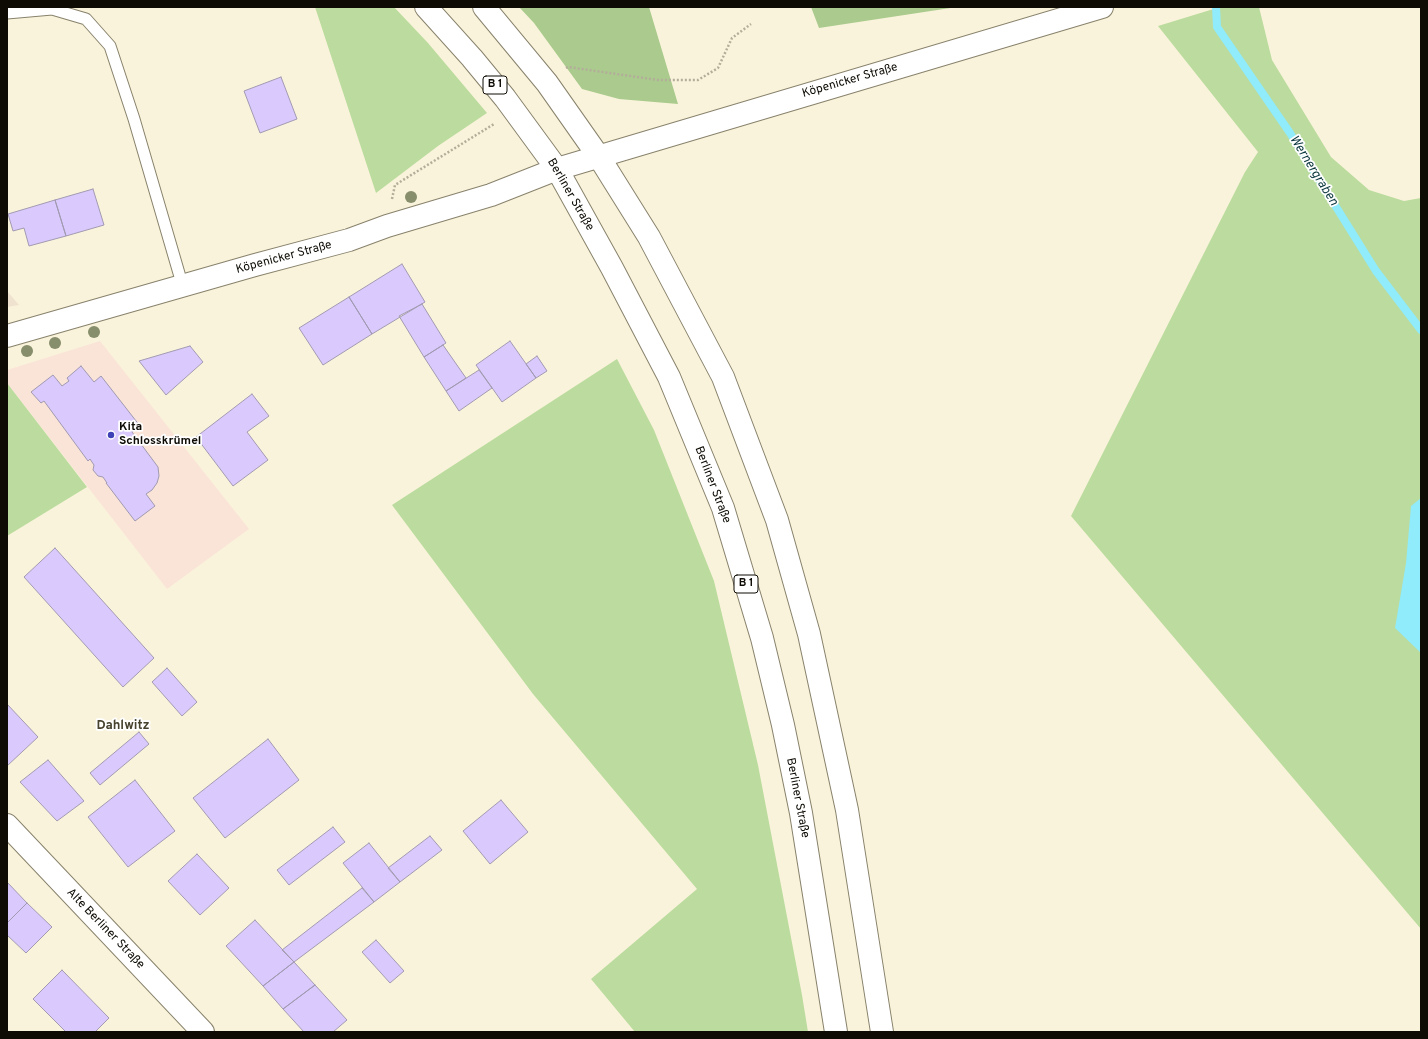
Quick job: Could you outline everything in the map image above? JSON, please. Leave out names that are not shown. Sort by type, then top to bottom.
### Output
[{"type":"main road","name":"Berliner Straße","points":[[426,7],[472,58],[505,98],[557,169],[612,268],[669,378],[723,508],[762,638],[783,725],[801,813],[836,1032]]},
{"type":"main road","points":[[484,7],[547,83],[598,157],[648,237],[724,377],[777,520],[810,634],[848,810],[882,1032]]},
{"type":"main road","name":"Köpenicker Straße","points":[[7,336],[255,265],[349,240],[387,226],[491,196],[557,169],[1102,7]]},
{"type":"main road","name":"Alte Berliner Straße","points":[[7,825],[203,1032]]},
{"type":"lane","points":[[7,13],[52,9],[86,19],[110,46],[134,119],[183,286]]},
{"type":"path","points":[[618,74],[658,80],[698,80],[718,68],[732,38],[750,24]]},
{"type":"path","points":[[387,226],[395,185],[476,135]]},
{"type":"shaded area","points":[[7,291],[19,305],[7,307]]},
{"type":"shaded area","name":"Kita Schlosskrümel","points":[[100,341],[249,529],[167,589],[7,383],[7,370]]},
{"type":"green space","points":[[315,7],[394,7],[428,43],[487,113],[438,146],[376,193]]},
{"type":"green space","points":[[519,7],[649,7],[678,104],[619,99],[582,89],[534,23]]},
{"type":"green space","points":[[811,7],[957,7],[819,28]]},
{"type":"green space","points":[[1220,7],[1259,7],[1272,60],[1331,157],[1369,190],[1404,201],[1421,198],[1421,929],[1071,516],[1245,172],[1258,152],[1158,26]]},
{"type":"green space","points":[[617,359],[654,430],[714,581],[758,765],[808,1032],[635,1032],[591,979],[697,889],[533,694],[392,505]]},
{"type":"green space","points":[[7,383],[87,487],[7,536]]},
{"type":"water","points":[[1421,498],[1421,653],[1395,628],[1406,563],[1411,506]]},
{"type":"building","points":[[281,77],[297,119],[260,133],[244,91]]},
{"type":"building","points":[[93,189],[104,225],[66,236],[55,200]]},
{"type":"building","points":[[55,200],[66,236],[29,246],[24,228],[13,231],[8,214]]},
{"type":"building","points":[[402,264],[425,302],[372,334],[349,297]]},
{"type":"building","points":[[349,297],[372,334],[323,365],[299,328]]},
{"type":"building","points":[[422,304],[446,343],[424,357],[399,316]]},
{"type":"building","points":[[510,341],[536,378],[502,402],[476,365]]},
{"type":"building","points":[[443,345],[466,378],[446,391],[424,357]]},
{"type":"building","points":[[190,346],[203,362],[166,395],[139,361]]},
{"type":"building","points":[[537,356],[547,371],[536,378],[526,364]]},
{"type":"building","points":[[81,366],[94,382],[101,376],[140,426],[132,432],[158,467],[159,476],[157,483],[152,490],[146,494],[155,506],[135,521],[103,477],[98,476],[93,470],[94,465],[90,459],[88,461],[44,401],[41,403],[31,392],[53,375],[62,386],[69,381],[67,378]]},
{"type":"building","points":[[479,370],[492,388],[459,411],[446,391]]},
{"type":"building","points":[[252,394],[269,416],[247,432],[268,460],[233,486],[196,437]]},
{"type":"building","points":[[55,548],[154,658],[123,687],[24,577]]},
{"type":"building","points":[[167,668],[197,702],[182,716],[152,682]]},
{"type":"building","points":[[7,704],[38,737],[7,766]]},
{"type":"building","points":[[139,732],[149,744],[100,785],[90,773]]},
{"type":"building","points":[[268,739],[299,780],[225,838],[193,798]]},
{"type":"building","points":[[48,760],[84,801],[57,821],[20,782]]},
{"type":"building","points":[[135,780],[175,831],[128,867],[88,817]]},
{"type":"building","points":[[501,800],[528,832],[490,864],[463,831]]},
{"type":"building","points":[[333,827],[345,842],[289,885],[277,870]]},
{"type":"building","points":[[430,836],[442,850],[400,882],[388,868]]},
{"type":"building","points":[[369,843],[400,882],[374,902],[343,863]]},
{"type":"building","points":[[197,854],[229,888],[200,915],[168,881]]},
{"type":"building","points":[[7,882],[27,903],[7,923]]},
{"type":"building","points":[[362,888],[374,902],[294,962],[282,950]]},
{"type":"building","points":[[27,903],[52,927],[26,953],[7,935],[7,923]]},
{"type":"building","points":[[255,920],[294,962],[263,986],[226,946]]},
{"type":"building","points":[[376,940],[404,971],[390,983],[362,952]]},
{"type":"building","points":[[294,962],[315,985],[283,1009],[263,986]]},
{"type":"building","points":[[62,970],[109,1018],[95,1032],[66,1032],[33,999]]},
{"type":"building","points":[[315,985],[347,1020],[333,1032],[304,1032],[283,1009]]},
{"type":"waterway","name":"Wernergraben","points":[[1216,7],[1217,27],[1290,133],[1376,271],[1421,330]]},
{"type":"place","name":"Kita Schlosskrümel","points":[[111,435]]},
{"type":"district","name":"Dahlwitz","points":[[123,726]]}]
